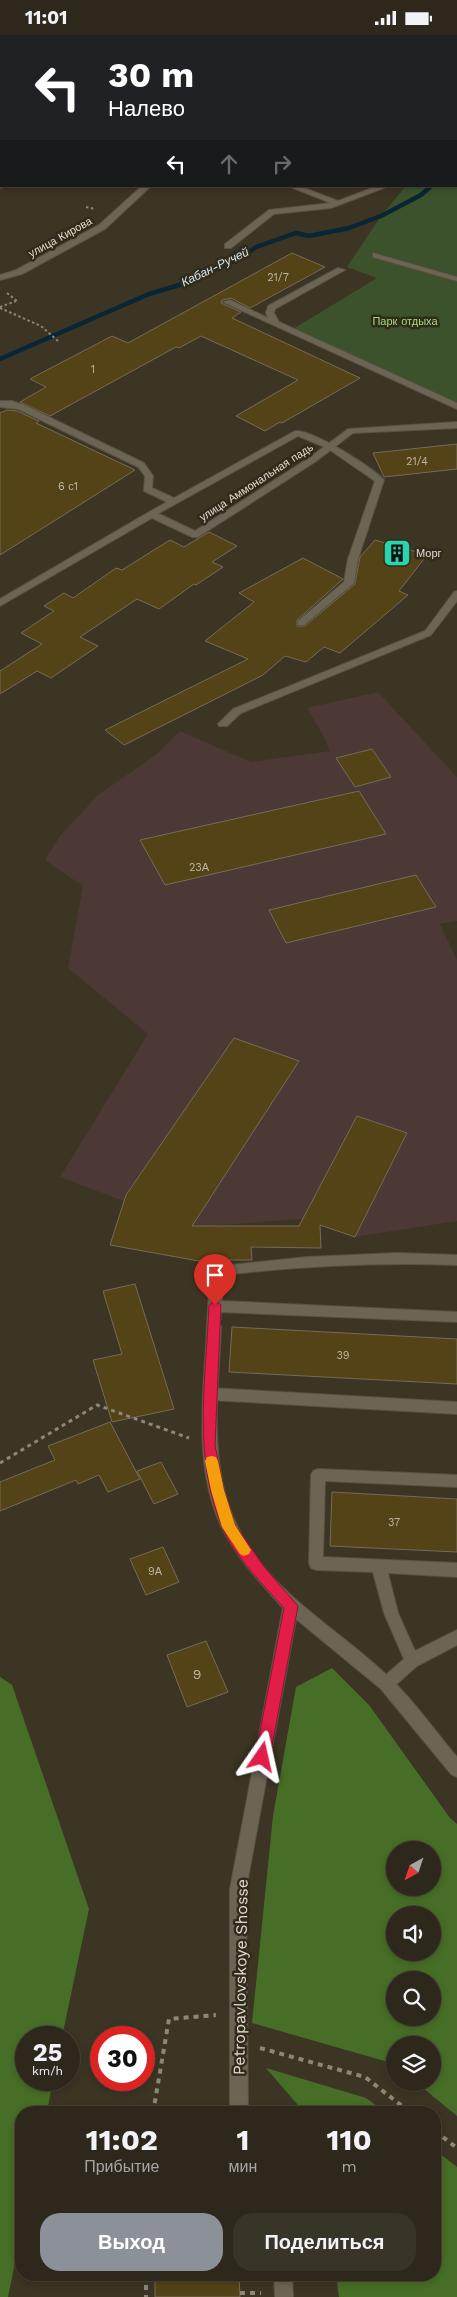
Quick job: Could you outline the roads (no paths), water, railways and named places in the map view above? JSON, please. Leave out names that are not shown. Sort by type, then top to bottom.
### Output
[{"type":"street","name":"улица Кирова","points":[[0,278],[20,272],[102,227],[146,187]]},
{"type":"street","points":[[295,187],[339,204]]},
{"type":"street","points":[[228,246],[272,212],[331,207],[382,187]]},
{"type":"street","points":[[376,255],[457,279]]},
{"type":"street","points":[[275,323],[270,313],[271,309],[341,270]]},
{"type":"street","points":[[227,302],[457,406]]},
{"type":"street","points":[[0,404],[12,404],[21,407],[141,465],[149,476],[146,489],[174,503]]},
{"type":"street","name":"улица Аммональная падь","points":[[152,514],[195,535],[312,460],[351,431],[457,425]]},
{"type":"street","points":[[0,603],[152,514],[298,433],[330,447],[380,480],[353,559],[349,583],[301,623]]},
{"type":"street","points":[[223,724],[237,711],[428,633],[457,593]]},
{"type":"street","points":[[457,1260],[410,1259],[283,1262],[217,1271],[209,1445],[217,1490],[229,1527],[260,1573],[291,1606],[386,1684],[457,1769]]},
{"type":"street","points":[[215,1305],[457,1317]]},
{"type":"street","points":[[210,1394],[457,1408]]},
{"type":"street","points":[[457,1481],[318,1475],[316,1563],[457,1570]]},
{"type":"street","points":[[379,1566],[392,1613],[412,1661]]},
{"type":"street","name":"Petropavlovskoye Shosse","points":[[239,2106],[237,2042],[238,1889],[291,1606]]},
{"type":"street","points":[[386,1684],[412,1661],[457,1637]]},
{"type":"street","points":[[283,2281],[284,2297]]},
{"type":"waterway","name":"Кабан-Ручей","points":[[0,359],[149,294],[186,283],[240,258],[256,247],[296,233],[309,236],[349,228],[381,216],[421,195],[430,187]]},
{"type":"place","name":"Морг","points":[[397,553]]},
{"type":"park label","name":"Парк отдыха","points":[[405,321]]}]
